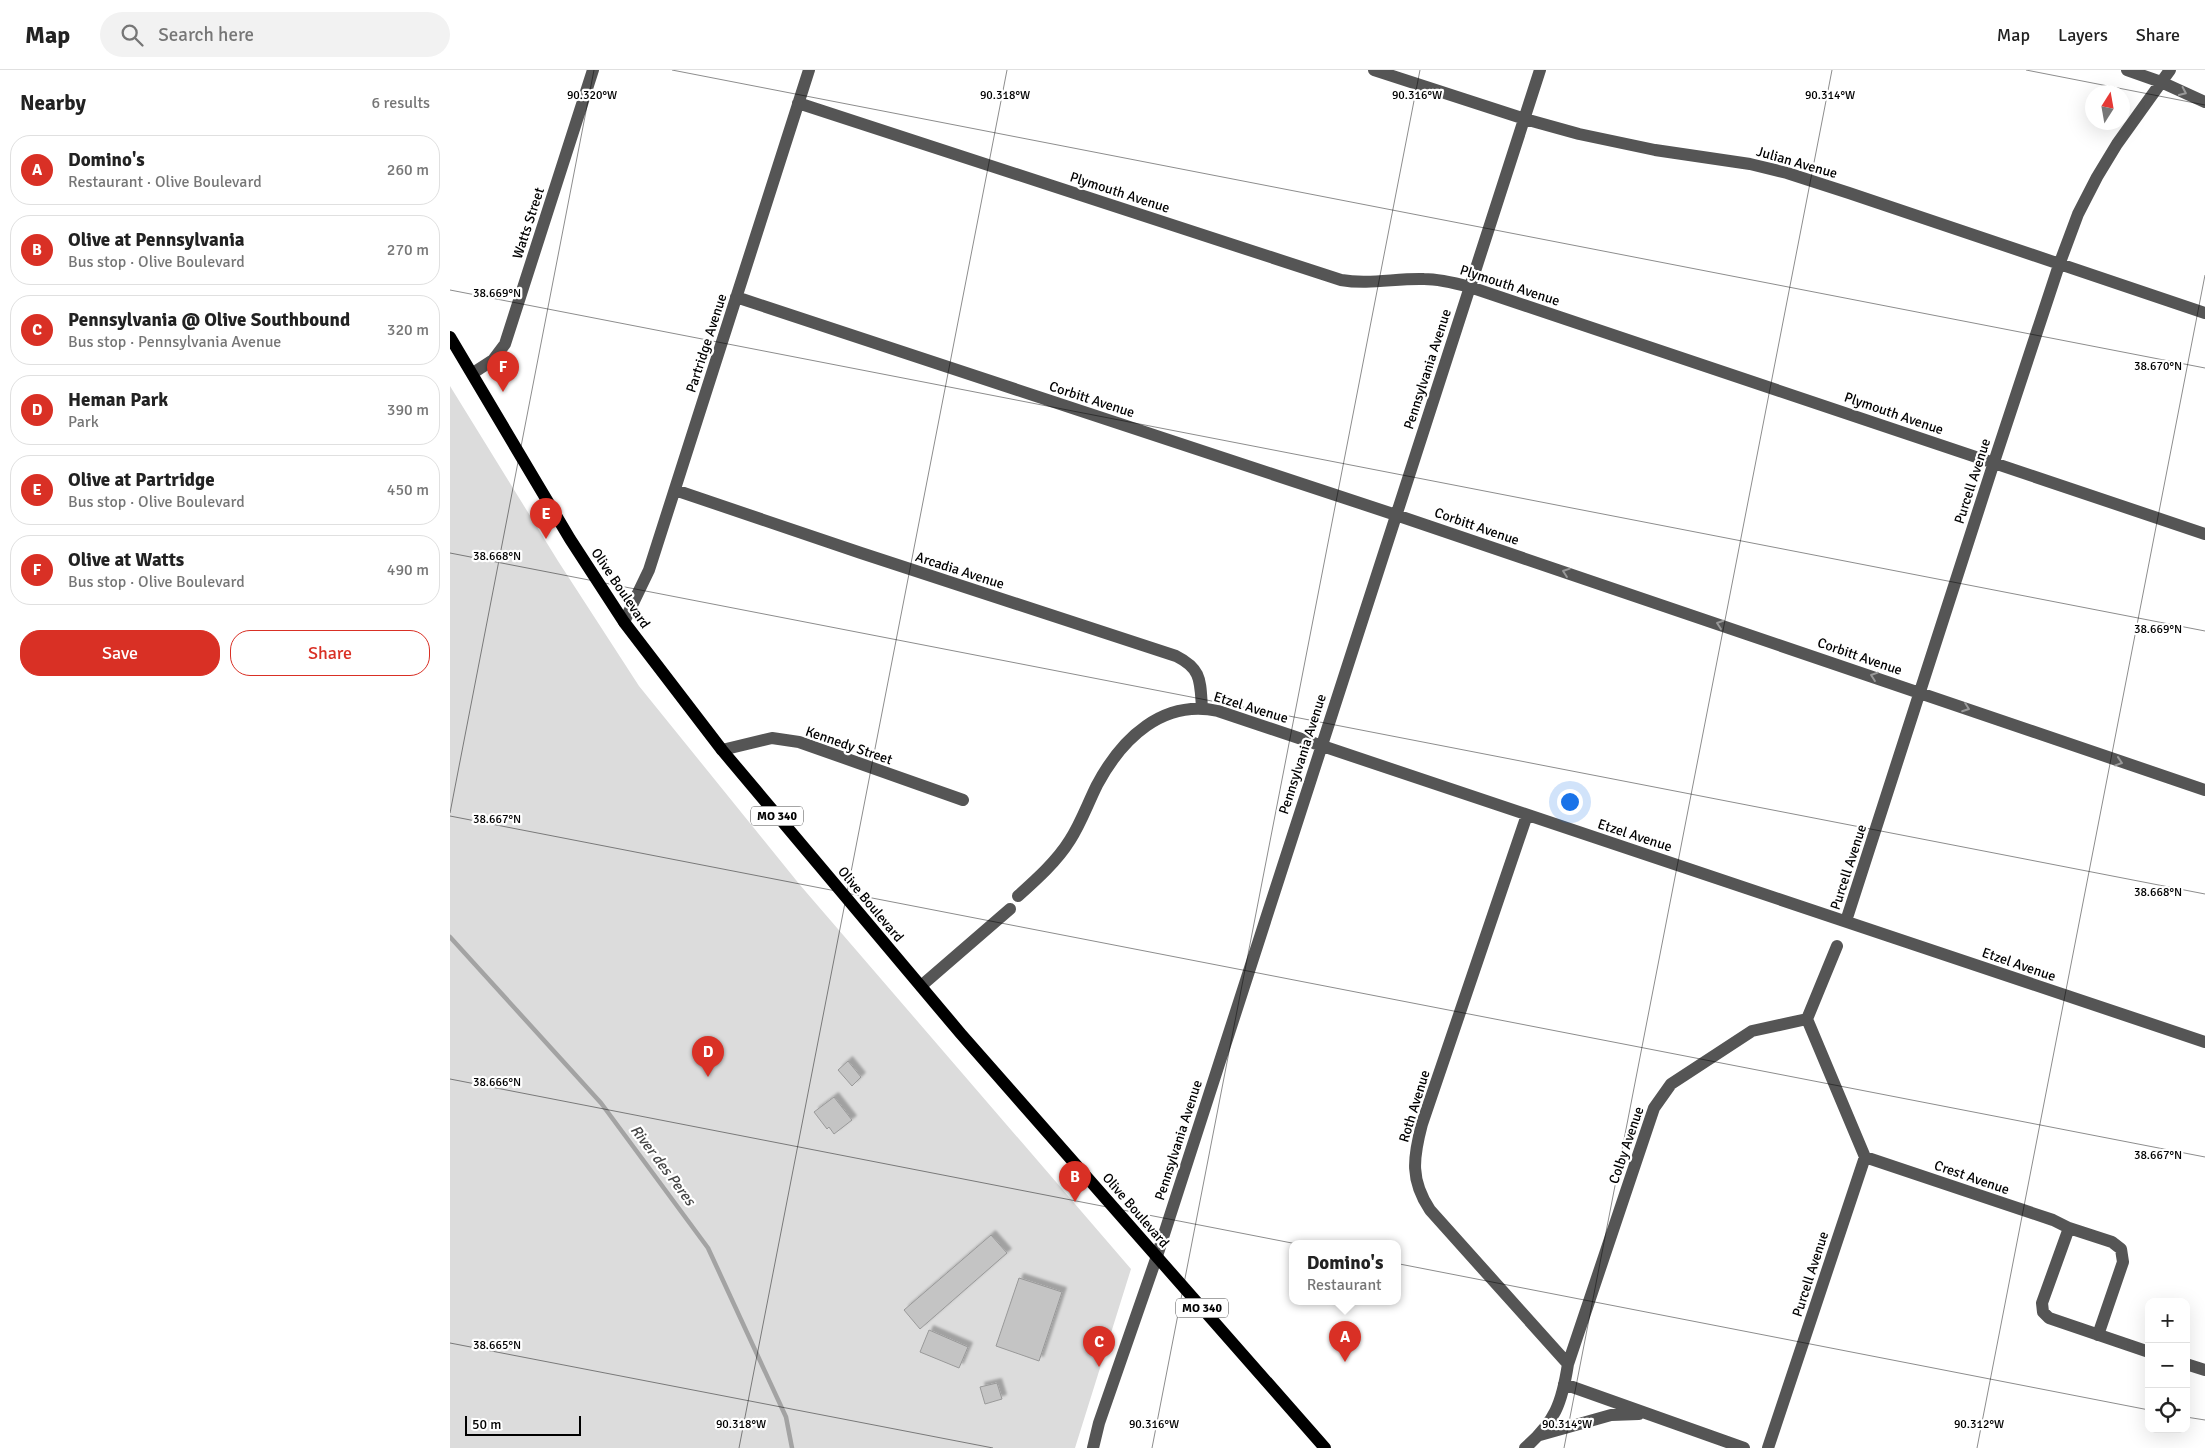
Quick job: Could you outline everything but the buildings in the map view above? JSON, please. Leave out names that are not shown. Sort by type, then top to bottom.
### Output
[{"type":"main road","name":"Olive Boulevard","points":[[450,337],[570,538],[624,622],[722,750],[921,986],[1325,1448]]},
{"type":"street","name":"Watts Street","points":[[473,373],[493,360],[505,344],[593,70]]},
{"type":"street","name":"Partridge Avenue","points":[[624,622],[649,570],[809,70]]},
{"type":"street","name":"Julian Avenue","points":[[1374,70],[1525,119],[1611,141],[1750,164],[1787,174],[1849,193],[2205,313]]},
{"type":"street","name":"Pennsylvania Avenue","points":[[1093,1448],[1099,1423],[1157,1256],[1320,745],[1540,70]]},
{"type":"street","points":[[2127,70],[2161,82],[2205,102]]},
{"type":"street","name":"Purcell Avenue","points":[[1846,921],[1994,462],[2059,265],[2078,214],[2097,177],[2170,70]]},
{"type":"street","name":"Plymouth Avenue","points":[[798,103],[1341,280],[1372,282],[1424,279],[1470,287],[2205,534]]},
{"type":"street","name":"Corbitt Avenue","points":[[736,297],[1396,514],[1920,692],[2070,746],[2205,790]]},
{"type":"street","name":"Arcadia Avenue","points":[[674,490],[861,554],[1176,656],[1188,662],[1197,671],[1202,708]]},
{"type":"street","name":"Etzel Avenue","points":[[1018,896],[1048,868],[1070,840],[1098,784],[1111,764],[1138,733],[1151,721],[1162,715],[1174,711],[1202,708],[1218,711],[2205,1042]]},
{"type":"street","name":"Kennedy Street","points":[[722,750],[772,738],[799,742],[963,800]]},
{"type":"street","name":"Roth Avenue","points":[[1527,815],[1422,1124],[1414,1162],[1415,1181],[1421,1197],[1430,1210],[1568,1364]]},
{"type":"street","points":[[921,986],[1010,909]]},
{"type":"street","points":[[1837,946],[1807,1019],[1865,1157]]},
{"type":"street","name":"Colby Avenue","points":[[1540,1435],[1560,1404],[1568,1364],[1654,1108],[1670,1084],[1752,1030],[1807,1019]]},
{"type":"street","name":"Purcell Avenue","points":[[1768,1448],[1865,1157]]},
{"type":"street","name":"Crest Avenue","points":[[1865,1157],[2053,1220],[2068,1228],[2112,1242],[2121,1249],[2122,1262],[2098,1335]]},
{"type":"street","points":[[2068,1228],[2042,1303],[2043,1312],[2049,1318],[2145,1351]]},
{"type":"street","points":[[2190,1365],[2205,1370]]},
{"type":"street","points":[[1564,1384],[1744,1448]]},
{"type":"street","points":[[1525,1448],[1540,1435],[1611,1415],[1644,1414]]},
{"type":"shaded area","points":[[450,386],[558,561],[639,686],[800,885],[1131,1269],[1075,1448],[450,1448]]},
{"type":"waterway","name":"River des Peres","points":[[450,937],[601,1103],[708,1248],[786,1417],[792,1448]]},
{"type":"place","name":"Olive at Watts","points":[[503,392]]},
{"type":"place","name":"Olive at Partridge","points":[[546,539]]},
{"type":"place","name":"Heman Park","points":[[708,1077]]},
{"type":"place","name":"Olive at Pennsylvania","points":[[1075,1202]]},
{"type":"place","name":"Domino's","points":[[1345,1362]]},
{"type":"place","name":"Pennsylvania @ Olive Southbound","points":[[1099,1367]]}]
